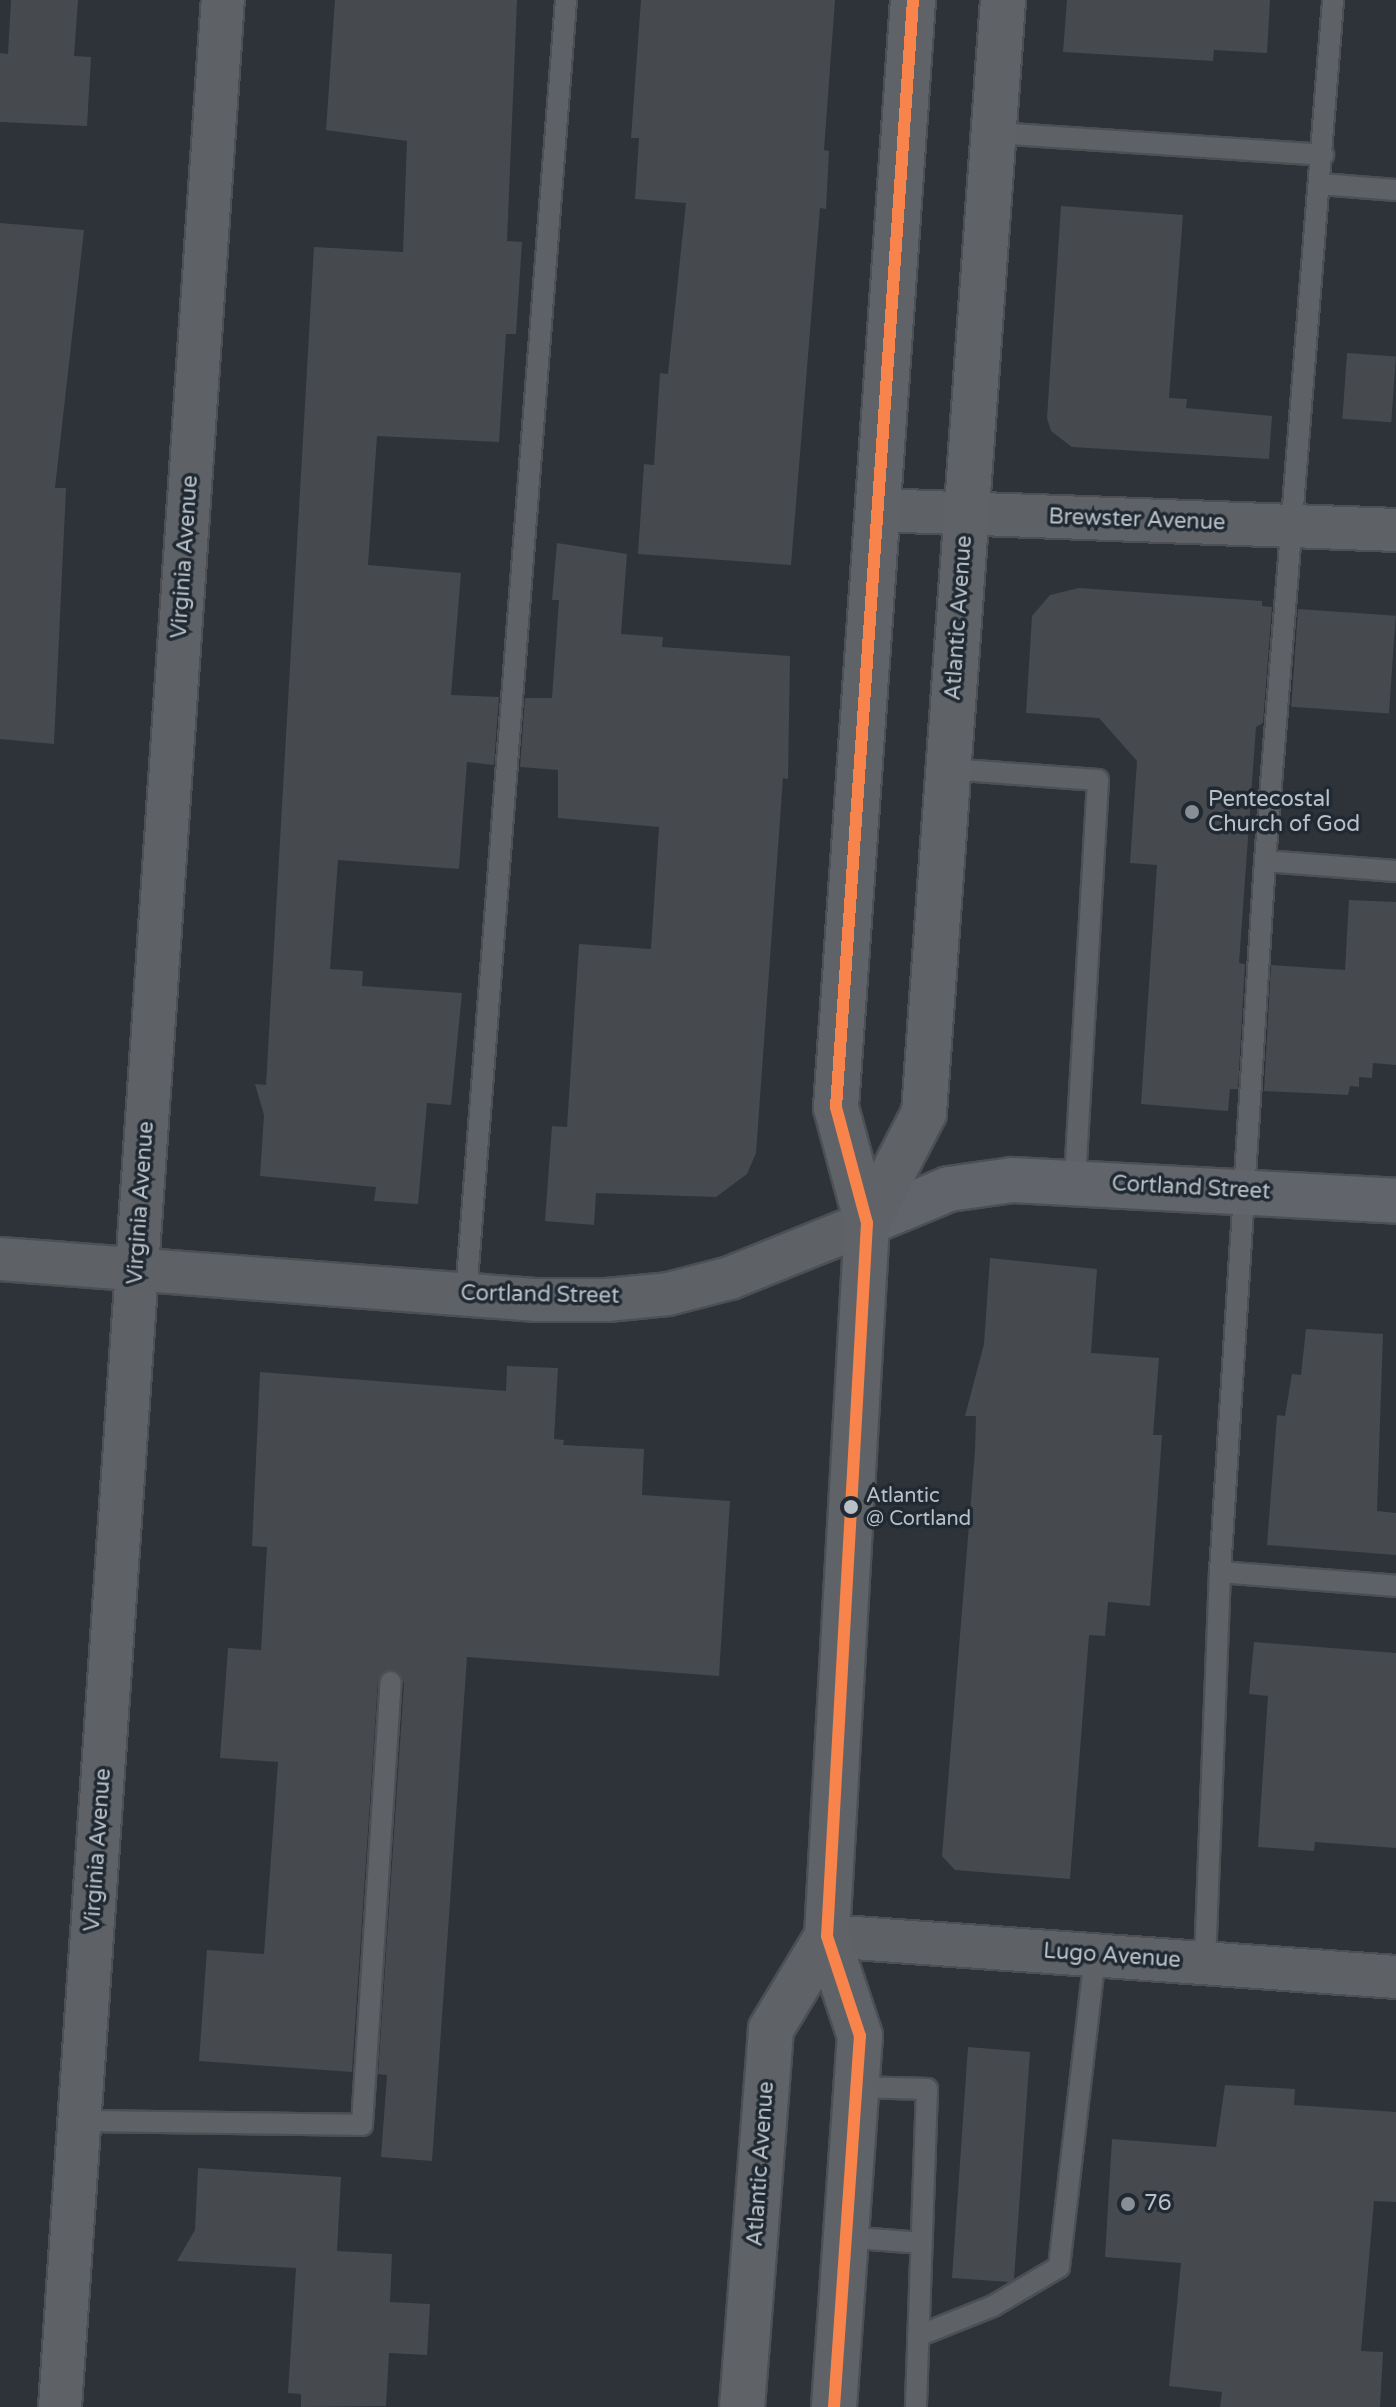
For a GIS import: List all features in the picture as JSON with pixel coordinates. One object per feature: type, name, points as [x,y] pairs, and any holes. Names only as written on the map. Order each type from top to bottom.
[{"type":"main road","name":"Atlantic Avenue","points":[[834,2407],[860,2036],[827,1936],[867,1223],[836,1107],[913,0]]},
{"type":"main road","name":"Atlantic Avenue","points":[[867,1223],[924,1113],[1003,0]]},
{"type":"main road","name":"Atlantic Avenue","points":[[742,2407],[771,2029],[827,1936]]},
{"type":"street","name":"Virginia Avenue","points":[[60,2407],[223,0]]},
{"type":"street","name":"Brewster Avenue","points":[[878,510],[1396,530]]},
{"type":"street","name":"Cortland Street","points":[[0,1259],[466,1294],[607,1300],[668,1294],[730,1278],[949,1189],[1012,1180],[1246,1190],[1396,1201]]},
{"type":"street","name":"Lugo Avenue","points":[[827,1936],[1396,1977]]},
{"type":"lane","points":[[466,1294],[566,0]]},
{"type":"lane","points":[[1205,1962],[1220,1572],[1265,861],[1289,524],[1321,184],[1333,0]]},
{"type":"lane","points":[[994,133],[1323,155]]},
{"type":"lane","points":[[1321,184],[1396,190]]},
{"type":"lane","points":[[948,769],[1098,780],[1075,1183]]},
{"type":"lane","points":[[1265,861],[1396,871]]},
{"type":"lane","points":[[1220,1572],[1396,1586]]},
{"type":"lane","points":[[79,2121],[362,2125],[391,1682]]},
{"type":"lane","points":[[918,2336],[993,2306],[1059,2267],[1095,1955]]},
{"type":"lane","points":[[856,2087],[927,2089],[916,2407]]},
{"type":"lane","points":[[846,2237],[921,2243]]},
{"type":"building","points":[[11,0],[78,0],[74,56],[91,57],[87,126],[0,122],[0,53],[8,54]]},
{"type":"building","points":[[335,0],[517,0],[507,241],[522,242],[516,334],[506,334],[499,442],[377,436],[368,565],[461,573],[451,695],[499,697],[494,765],[467,762],[459,869],[338,860],[330,969],[363,971],[362,986],[462,993],[451,1105],[427,1103],[418,1204],[374,1201],[376,1187],[260,1176],[264,1115],[255,1084],[266,1085],[314,247],[403,252],[407,141],[326,130]]},
{"type":"building","points":[[641,0],[835,0],[824,150],[829,151],[826,209],[820,208],[791,565],[638,554],[644,464],[654,465],[660,373],[668,374],[686,203],[635,199],[639,138],[631,138]]},
{"type":"building","points":[[1067,0],[1270,0],[1267,53],[1214,50],[1213,61],[1063,52]]},
{"type":"building","points":[[1061,206],[1183,215],[1169,398],[1187,399],[1186,408],[1272,416],[1269,459],[1072,447],[1051,431],[1047,418]]},
{"type":"building","points":[[0,223],[84,230],[55,488],[66,488],[54,744],[0,739]]},
{"type":"building","points":[[1347,353],[1396,356],[1391,422],[1342,419]]},
{"type":"building","points":[[557,543],[627,554],[621,634],[663,637],[662,647],[790,656],[788,779],[783,778],[756,1153],[747,1174],[716,1197],[596,1193],[594,1225],[545,1221],[552,1126],[567,1127],[579,944],[651,949],[659,827],[558,818],[558,770],[520,767],[525,698],[552,698],[559,600],[552,600]]},
{"type":"building","name":"Pentecostal Church of God","points":[[1079,588],[1262,601],[1262,606],[1272,607],[1263,723],[1256,727],[1239,963],[1245,964],[1238,1089],[1230,1089],[1228,1111],[1141,1104],[1157,865],[1130,863],[1137,761],[1099,718],[1026,713],[1032,616],[1050,595]]},
{"type":"building","points":[[1298,609],[1396,616],[1389,714],[1291,707]]},
{"type":"building","points":[[1349,900],[1396,902],[1396,1065],[1373,1063],[1372,1078],[1359,1077],[1359,1087],[1350,1086],[1348,1095],[1264,1091],[1271,965],[1345,970]]},
{"type":"building","points":[[990,1258],[1097,1269],[1091,1353],[1159,1358],[1153,1435],[1162,1435],[1150,1606],[1108,1602],[1105,1636],[1089,1635],[1070,1879],[955,1870],[942,1856],[975,1451],[976,1416],[965,1416],[984,1344]]},
{"type":"building","points":[[1306,1329],[1383,1334],[1377,1511],[1396,1513],[1396,1555],[1267,1545],[1277,1415],[1285,1416],[1292,1374],[1301,1375]]},
{"type":"building","points":[[507,1366],[558,1368],[554,1439],[564,1440],[563,1445],[644,1449],[642,1495],[730,1501],[719,1676],[467,1657],[432,2161],[381,2157],[387,2075],[378,2074],[404,1683],[398,1671],[385,1671],[378,1681],[352,2072],[199,2061],[207,1950],[264,1954],[278,1762],[220,1758],[228,1648],[261,1650],[267,1547],[252,1546],[260,1372],[506,1391]]},
{"type":"building","points":[[1254,1642],[1396,1653],[1396,1848],[1315,1842],[1314,1851],[1258,1847],[1268,1696],[1249,1694]]},
{"type":"building","points":[[968,2047],[1030,2052],[1014,2279],[1009,2282],[952,2278]]},
{"type":"building","points":[[1225,2085],[1295,2089],[1294,2105],[1396,2112],[1396,2202],[1374,2201],[1361,2351],[1383,2352],[1380,2407],[1220,2407],[1222,2392],[1169,2386],[1181,2263],[1105,2257],[1112,2139],[1216,2147]]},
{"type":"building","points":[[198,2168],[341,2177],[337,2251],[392,2254],[390,2302],[430,2304],[427,2355],[389,2353],[386,2406],[301,2407],[301,2394],[288,2393],[296,2268],[177,2261],[195,2230]]},
{"type":"transit line","points":[[834,2407],[860,2036],[827,1936],[867,1223],[836,1107],[913,0]]},
{"type":"place","name":"Pentecostal Church of God","points":[[1192,812]]},
{"type":"place","name":"Atlantic @ Cortland","points":[[851,1507]]},
{"type":"place","name":"76","points":[[1128,2204]]}]
